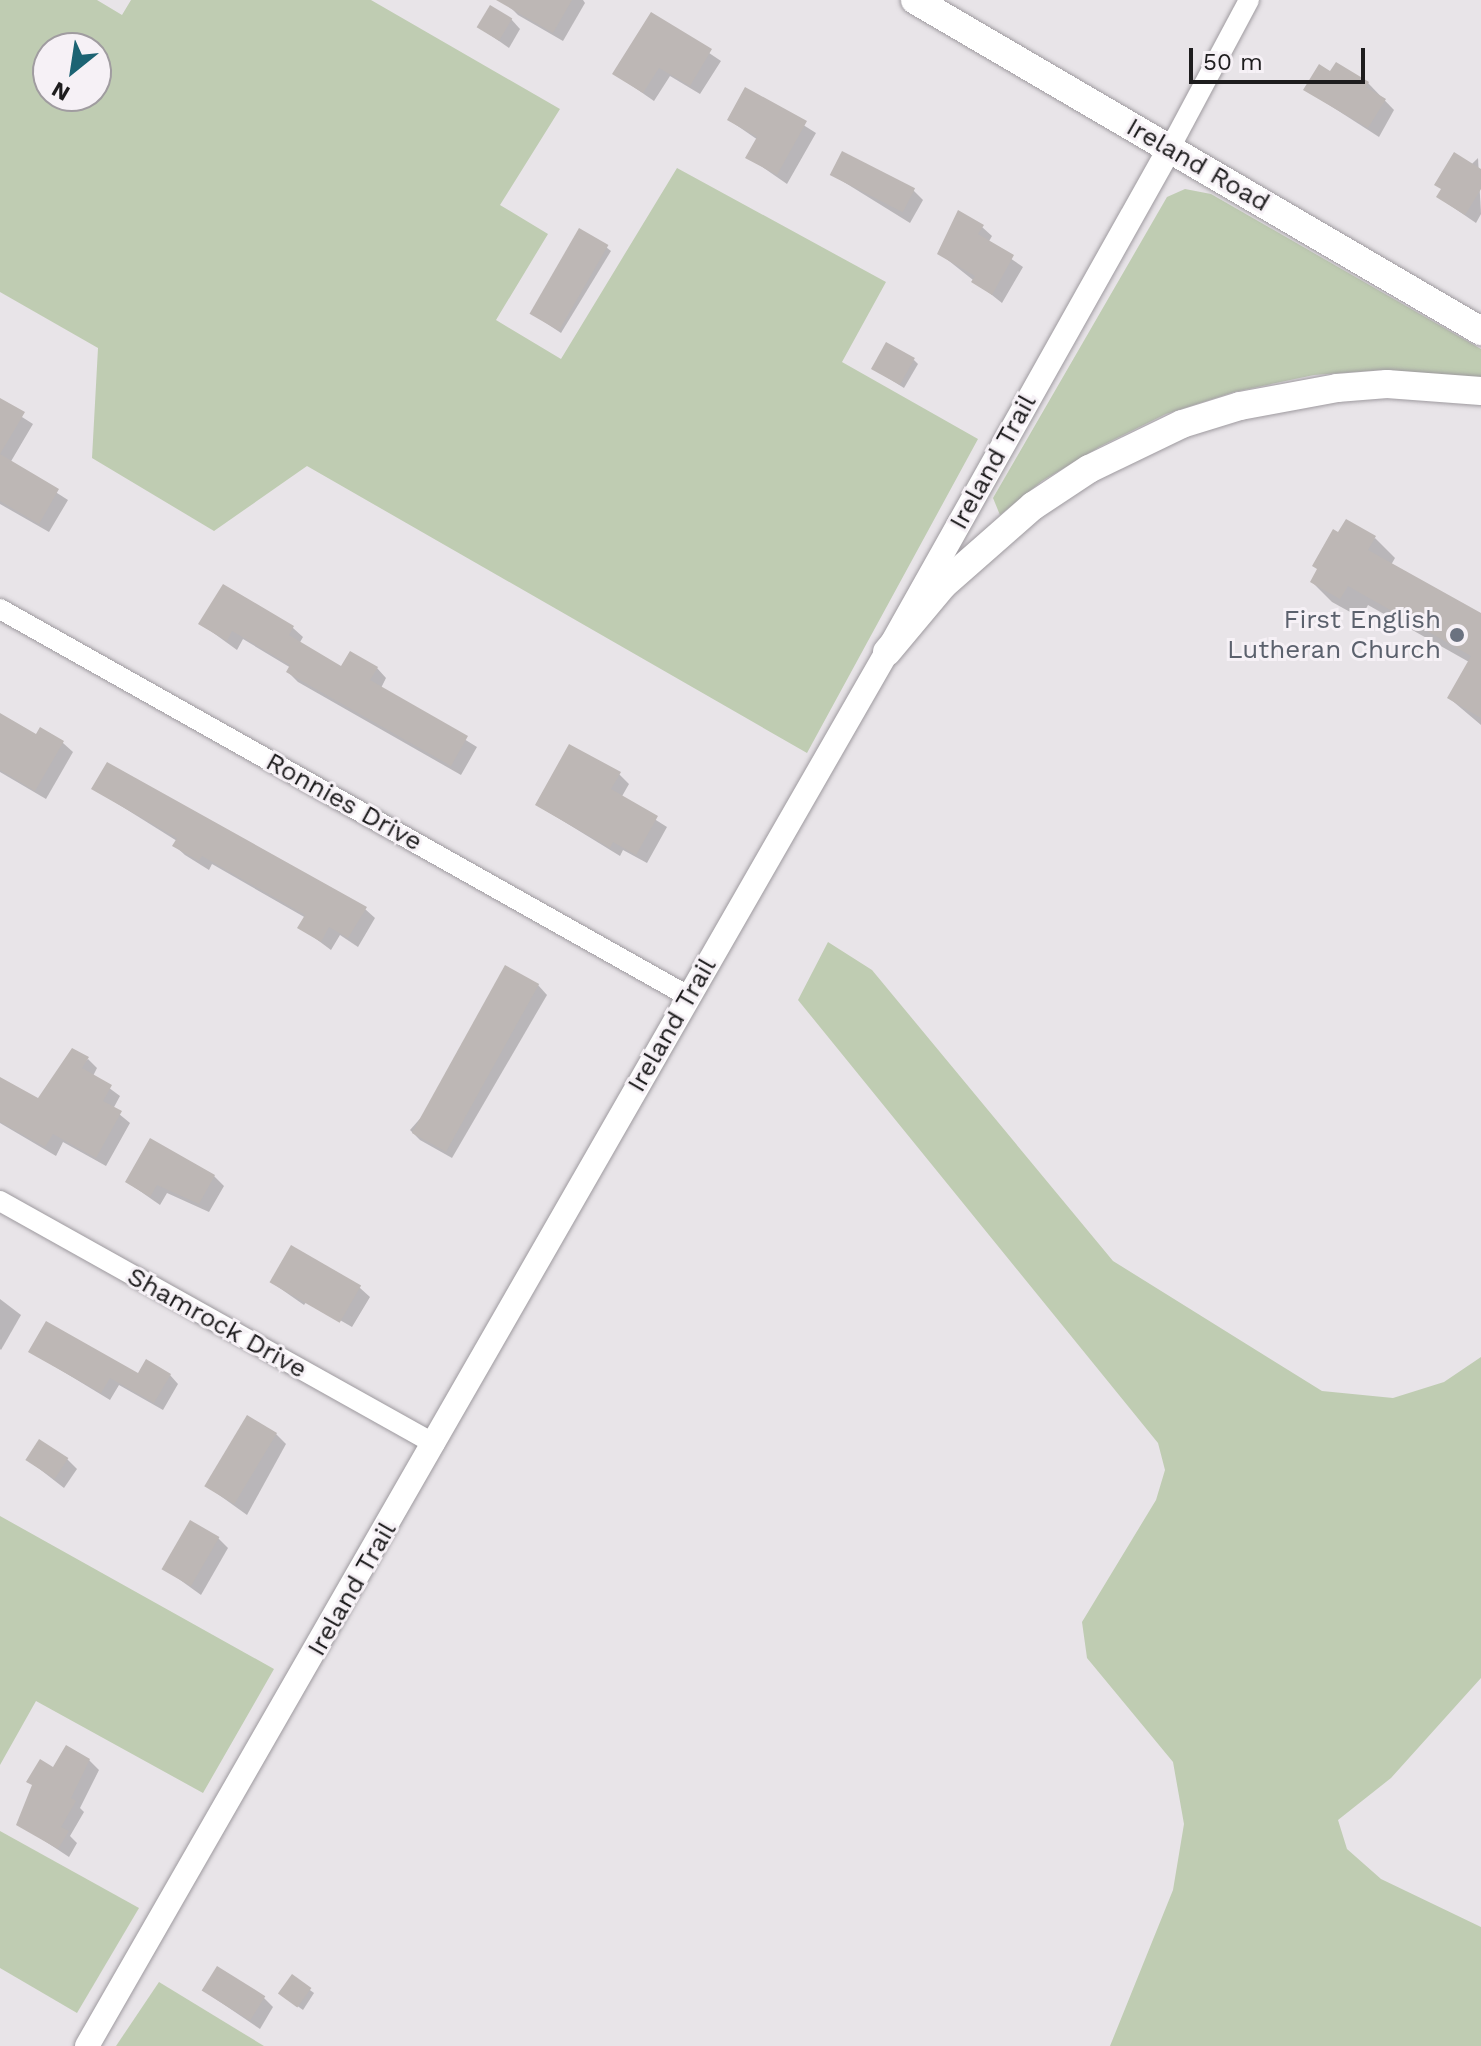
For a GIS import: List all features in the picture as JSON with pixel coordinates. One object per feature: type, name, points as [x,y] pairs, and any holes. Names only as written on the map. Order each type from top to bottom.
[{"type":"main road","name":"Ireland Road","points":[[915,0],[1481,331]]},
{"type":"main road","points":[[887,652],[943,585],[1033,506],[1089,469],[1182,424],[1240,406],[1337,388],[1387,384],[1481,391]]},
{"type":"street","name":"Ireland Trail","points":[[87,2046],[887,652],[1170,148],[1249,0]]},
{"type":"street","name":"Ronnies Drive","points":[[0,609],[688,996]]},
{"type":"street","name":"Shamrock Drive","points":[[0,1201],[435,1444]]},
{"type":"green space","points":[[0,0],[97,0],[122,15],[131,0],[371,0],[560,109],[500,205],[548,234],[496,320],[561,359],[677,168],[886,282],[842,362],[978,439],[807,753],[307,466],[214,531],[92,458],[98,348],[0,292]]},
{"type":"green space","points":[[1185,189],[1211,194],[1481,349],[1481,378],[1381,370],[1314,375],[1234,392],[1166,414],[1101,446],[1042,481],[1000,515],[993,498],[1167,197]]},
{"type":"green space","points":[[828,942],[872,970],[1113,1261],[1322,1391],[1393,1398],[1444,1382],[1481,1357],[1481,1678],[1391,1778],[1338,1820],[1347,1849],[1381,1879],[1481,1927],[1481,2046],[1110,2046],[1173,1890],[1184,1824],[1173,1762],[1087,1658],[1082,1622],[1156,1500],[1165,1470],[1158,1443],[798,1000]]},
{"type":"green space","points":[[0,1516],[274,1669],[203,1793],[36,1701],[0,1765]]},
{"type":"green space","points":[[0,1831],[139,1908],[77,2013],[0,1968]]},
{"type":"green space","points":[[159,1982],[264,2046],[116,2046]]},
{"type":"building","points":[[496,0],[572,0],[553,33]]},
{"type":"building","points":[[490,5],[512,18],[499,41],[477,27]]},
{"type":"building","points":[[651,12],[712,49],[690,86],[659,68],[643,93],[612,74]]},
{"type":"building","points":[[1336,62],[1369,82],[1366,87],[1386,99],[1368,128],[1303,90],[1319,64],[1330,71]]},
{"type":"building","points":[[745,87],[807,121],[777,175],[745,158],[757,137],[727,120]]},
{"type":"building","points":[[842,151],[915,188],[903,212],[830,175]]},
{"type":"building","points":[[1454,152],[1481,169],[1481,189],[1465,215],[1436,197],[1441,189],[1434,185]]},
{"type":"building","points":[[958,210],[984,225],[978,234],[1014,255],[992,295],[971,282],[975,276],[937,254]]},
{"type":"building","points":[[579,228],[608,245],[559,331],[530,314]]},
{"type":"building","points":[[886,342],[915,358],[900,385],[871,369]]},
{"type":"building","points":[[0,398],[25,412],[0,454]]},
{"type":"building","points":[[0,454],[59,489],[39,524],[0,501]]},
{"type":"building","name":"First English Lutheran Church","points":[[1346,519],[1376,536],[1368,550],[1481,613],[1481,718],[1447,698],[1471,656],[1348,586],[1340,599],[1310,582],[1317,569],[1312,566],[1333,529],[1338,532]]},
{"type":"building","points":[[223,584],[294,626],[289,635],[341,666],[350,651],[378,667],[370,680],[468,736],[451,766],[286,672],[290,665],[232,631],[227,641],[198,624]]},
{"type":"building","points":[[0,713],[36,734],[40,727],[64,741],[35,791],[0,770]]},
{"type":"building","points":[[569,744],[621,772],[611,789],[658,816],[636,855],[613,842],[610,848],[535,805]]},
{"type":"building","points":[[107,762],[367,907],[348,938],[329,927],[321,942],[297,928],[305,915],[202,856],[199,861],[172,846],[177,838],[91,789]]},
{"type":"building","points":[[505,965],[539,984],[446,1152],[412,1133]]},
{"type":"building","points":[[72,1048],[89,1057],[82,1068],[112,1085],[103,1101],[122,1111],[96,1158],[53,1134],[45,1147],[0,1122],[0,1077],[38,1098]]},
{"type":"building","points":[[150,1138],[215,1175],[199,1204],[157,1185],[150,1197],[125,1182]]},
{"type":"building","points":[[291,1245],[361,1286],[340,1323],[270,1282]]},
{"type":"building","points":[[46,1321],[138,1373],[146,1359],[171,1374],[154,1403],[110,1378],[101,1393],[28,1352]]},
{"type":"building","points":[[247,1415],[277,1433],[234,1504],[204,1486]]},
{"type":"building","points":[[39,1439],[68,1458],[55,1479],[25,1460]]},
{"type":"building","points":[[190,1520],[219,1537],[191,1586],[162,1569]]},
{"type":"building","points":[[66,1745],[90,1759],[71,1798],[76,1801],[61,1827],[69,1831],[58,1849],[16,1825],[32,1785],[26,1782],[40,1759],[53,1767]]},
{"type":"building","points":[[217,1966],[265,1996],[250,2021],[202,1991]]},
{"type":"building","points":[[292,1974],[311,1988],[297,2008],[278,1993]]},
{"type":"place","name":"First English Lutheran Church","points":[[1457,635]]}]
